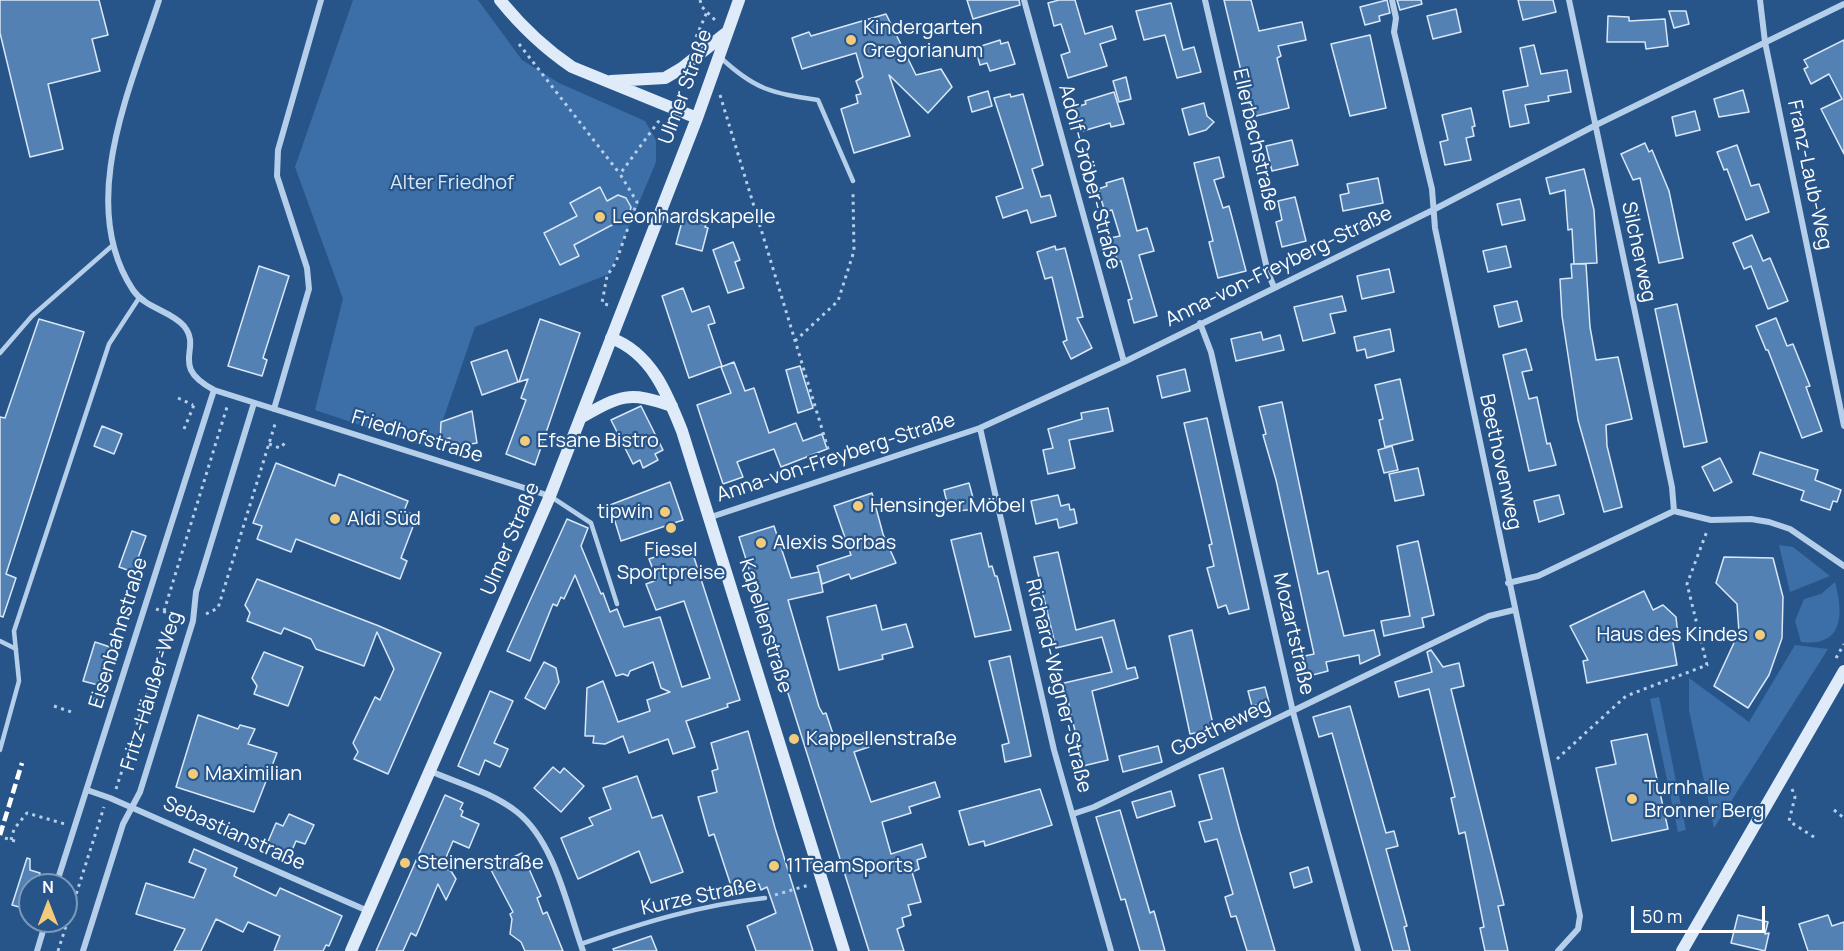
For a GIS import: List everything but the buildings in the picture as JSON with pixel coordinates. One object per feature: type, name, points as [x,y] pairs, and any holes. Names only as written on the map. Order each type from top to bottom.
[{"type":"main road","points":[[500,0],[518,23],[554,55],[572,67],[697,118]]},
{"type":"main road","name":"Ulmer Straße","points":[[351,951],[550,496],[697,118],[739,0]]},
{"type":"main road","points":[[604,81],[665,78],[682,68],[726,32]]},
{"type":"main road","name":"Kapellenstraße","points":[[610,338],[628,345],[640,354],[672,406],[711,517],[844,951]]},
{"type":"main road","points":[[582,417],[622,397],[642,395],[672,406]]},
{"type":"main road","points":[[1682,951],[1844,671]]},
{"type":"street","points":[[139,298],[123,272],[113,245],[108,213],[109,170],[116,135],[159,0]]},
{"type":"street","points":[[277,410],[309,290],[307,268],[277,176],[278,150],[321,0]]},
{"type":"street","name":"Adolf-Gröber-Straße","points":[[1024,0],[1124,362]]},
{"type":"street","name":"Ellerbachstraße","points":[[1205,0],[1268,273],[1274,287]]},
{"type":"street","name":"Beethovenweg","points":[[1392,0],[1396,18],[1394,32],[1432,189],[1435,228],[1580,916],[1578,929],[1558,951]]},
{"type":"street","name":"Silcherweg","points":[[1569,0],[1672,487],[1674,511]]},
{"type":"street","name":"Franz-Laub-Weg","points":[[1760,0],[1765,42],[1844,426]]},
{"type":"street","name":"Anna-von-Freyberg-Straße","points":[[711,517],[980,428],[1124,362],[1433,210],[1594,126],[1844,4]]},
{"type":"street","name":"Friedhofstraße","points":[[139,298],[150,307],[177,320],[186,328],[189,338],[189,370],[196,381],[214,390],[550,496]]},
{"type":"street","name":"Mozartstraße","points":[[1200,323],[1211,352],[1293,712],[1358,951]]},
{"type":"street","name":"Eisenbahnstraße","points":[[60,873],[214,390]]},
{"type":"street","name":"Fritz-Häußer-Weg","points":[[83,951],[123,824],[140,792],[194,621],[196,592],[254,402]]},
{"type":"street","name":"Richard-Wagner-Straße","points":[[980,428],[1054,750],[1111,951]]},
{"type":"street","points":[[1508,583],[1538,576],[1674,511],[1711,520],[1769,522],[1790,529],[1844,564]]},
{"type":"street","name":"Goetheweg","points":[[1073,814],[1094,807],[1489,616],[1514,610]]},
{"type":"street","points":[[430,771],[506,804],[530,824],[547,850],[582,948]]},
{"type":"street","name":"Sebastianstraße","points":[[87,790],[368,911]]},
{"type":"street","points":[[37,951],[42,933]]},
{"type":"lane","points":[[718,55],[744,79],[780,94],[818,100],[853,181]]},
{"type":"lane","points":[[0,353],[32,316],[113,245]]},
{"type":"lane","points":[[0,750],[19,681],[14,631],[110,344],[139,298]]},
{"type":"lane","points":[[550,496],[591,523],[617,604]]},
{"type":"lane","points":[[0,641],[16,649]]},
{"type":"lane","name":"Kurze Straße","points":[[582,948],[662,916],[722,903],[765,898]]},
{"type":"path","points":[[700,0],[707,12],[726,32]]},
{"type":"path","points":[[692,44],[707,12]]},
{"type":"path","points":[[513,37],[620,174],[637,202],[616,262],[607,276],[602,303],[621,310]]},
{"type":"path","points":[[713,70],[836,475]]},
{"type":"path","points":[[620,174],[648,140],[669,106]]},
{"type":"path","points":[[795,341],[838,301],[854,251],[853,181]]},
{"type":"path","points":[[164,611],[231,396]]},
{"type":"path","points":[[178,398],[194,405]]},
{"type":"path","points":[[145,605],[194,621],[218,608],[269,444],[277,410]]},
{"type":"path","points":[[269,444],[280,448],[286,442]]},
{"type":"path","points":[[1549,767],[1626,696],[1707,665],[1687,584],[1711,520]]},
{"type":"path","points":[[58,951],[105,805],[115,792],[173,614]]},
{"type":"path","points":[[94,697],[94,703]]},
{"type":"path","points":[[54,706],[74,713]]},
{"type":"path","points":[[1791,784],[1795,798],[1789,821],[1817,839]]},
{"type":"path","points":[[1834,810],[1844,818]]},
{"type":"path","points":[[11,840],[14,829],[27,813],[75,827]]},
{"type":"path","points":[[5,838],[18,842]]},
{"type":"path","name":"Kurze Straße","points":[[765,898],[824,880]]},
{"type":"green space","name":"Alter Friedhof","points":[[353,0],[478,0],[522,60],[559,83],[645,121],[656,140],[656,162],[609,274],[475,327],[433,449],[315,410],[343,299],[295,167]]},
{"type":"green space","points":[[1779,545],[1793,547],[1830,576],[1790,592]]},
{"type":"green space","points":[[1835,582],[1839,617],[1833,634],[1815,642],[1801,642],[1795,621],[1804,599],[1821,594]]},
{"type":"green space","points":[[1795,645],[1828,649],[1714,828],[1689,710],[1689,678],[1749,722]]},
{"type":"green space","points":[[1659,697],[1686,830],[1678,832],[1650,699]]},
{"type":"railway","points":[[0,835],[22,763]]},
{"type":"place","name":"Kindergarten Gregorianum","points":[[851,40]]},
{"type":"place","name":"Leonhardskapelle","points":[[600,217]]},
{"type":"place","name":"Efsane Bistro","points":[[525,441]]},
{"type":"place","name":"Hensinger Möbel","points":[[858,506]]},
{"type":"place","name":"tipwin","points":[[665,512]]},
{"type":"place","name":"Aldi Süd","points":[[335,519]]},
{"type":"place","name":"Fiesel Sportpreise","points":[[671,528]]},
{"type":"place","name":"Alexis Sorbas","points":[[761,543]]},
{"type":"place","name":"Haus des Kindes","points":[[1760,635]]},
{"type":"place","name":"Kappellenstraße","points":[[794,739]]},
{"type":"place","name":"Maximilian","points":[[193,774]]},
{"type":"place","name":"Turnhalle Bronner Berg","points":[[1632,799]]},
{"type":"place","name":"Steinerstraße","points":[[405,863]]},
{"type":"place","name":"11TeamSports","points":[[774,866]]}]
